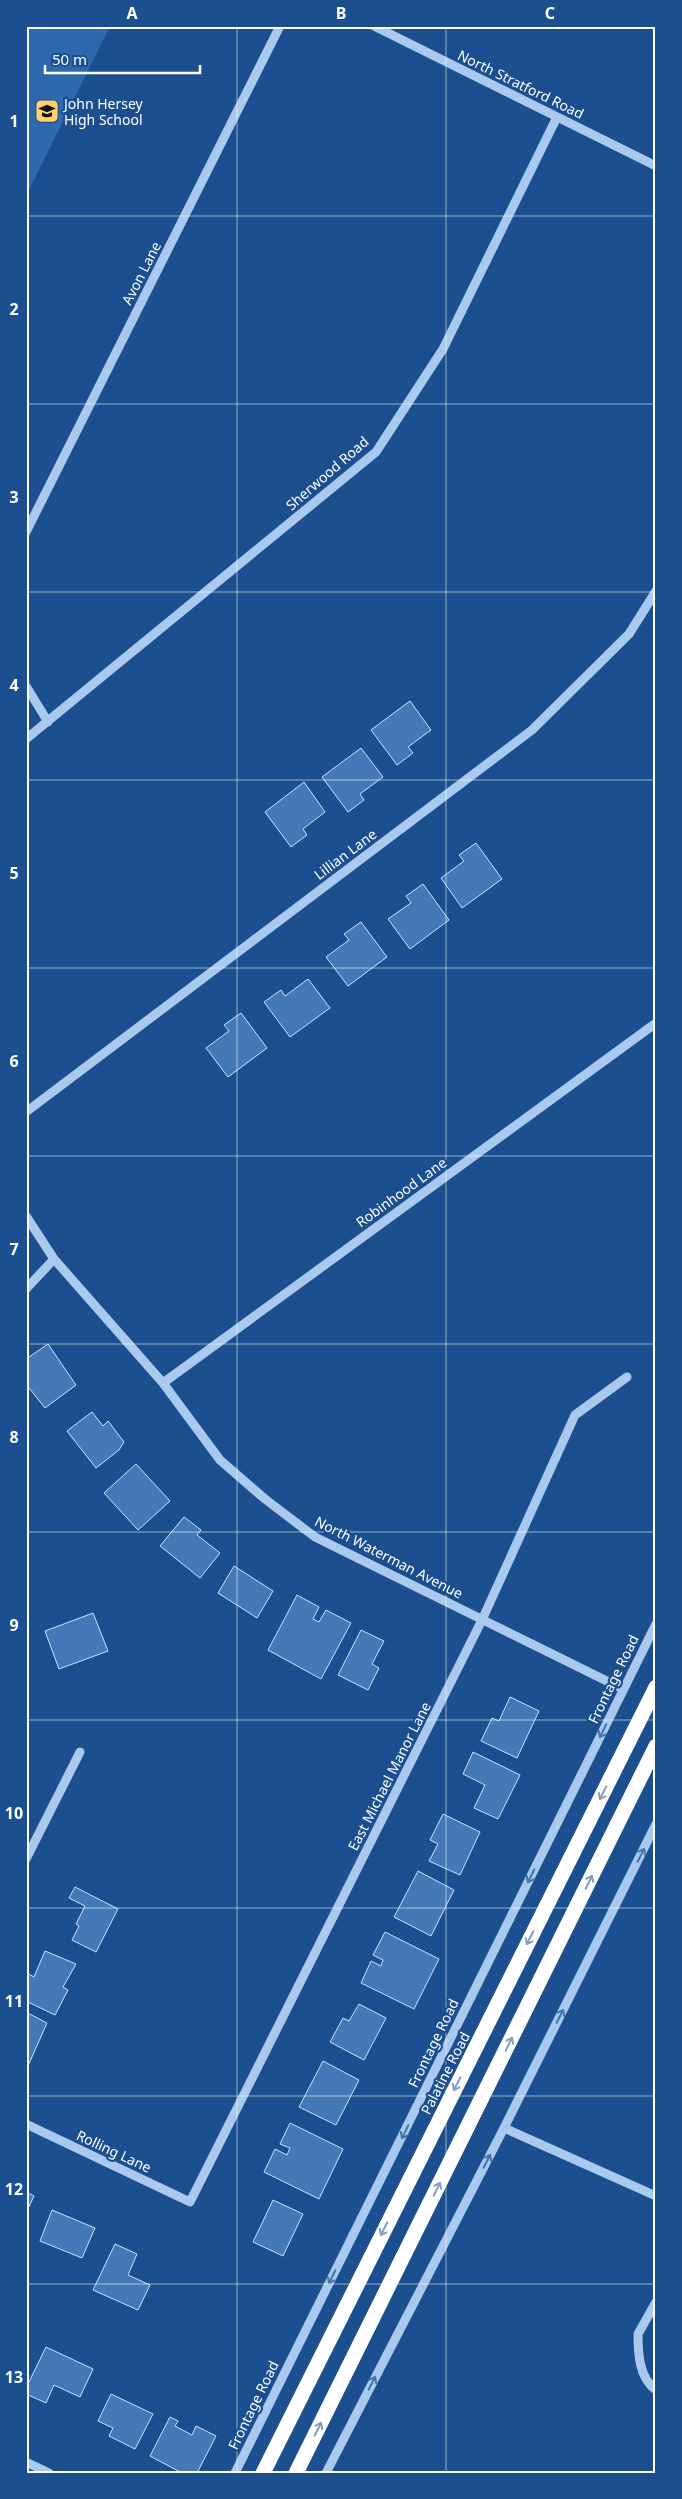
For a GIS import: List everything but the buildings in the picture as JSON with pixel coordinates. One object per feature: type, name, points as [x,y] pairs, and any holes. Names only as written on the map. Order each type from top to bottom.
[{"type":"highway","name":"Palatine Road","points":[[261,2473],[656,1687]]},
{"type":"highway","points":[[296,2473],[656,1746]]},
{"type":"street","name":"Avon Lane","points":[[26,532],[280,26]]},
{"type":"street","name":"North Stratford Road","points":[[374,26],[656,166]]},
{"type":"street","name":"Sherwood Road","points":[[26,738],[48,722],[376,452],[443,349],[557,117]]},
{"type":"street","name":"Lillian Lane","points":[[26,1112],[532,730],[629,634],[656,591]]},
{"type":"street","points":[[26,686],[48,722]]},
{"type":"street","name":"Robinhood Lane","points":[[163,1383],[656,1023]]},
{"type":"street","name":"North Waterman Avenue","points":[[26,1216],[54,1259],[163,1383],[220,1460],[264,1499],[315,1537],[624,1689]]},
{"type":"street","points":[[26,1289],[54,1259]]},
{"type":"street","name":"East Michael Manor Lane","points":[[190,2202],[482,1620],[575,1416],[627,1377]]},
{"type":"street","name":"Frontage Road","points":[[235,2473],[656,1624]]},
{"type":"street","points":[[26,1858],[80,1752]]},
{"type":"street","points":[[326,2473],[504,2128],[656,1824]]},
{"type":"street","name":"Rolling Lane","points":[[26,2124],[190,2202]]},
{"type":"street","points":[[504,2128],[656,2196]]},
{"type":"street","points":[[656,2302],[638,2334],[639,2362],[648,2385],[656,2390]]},
{"type":"street","points":[[26,2462],[48,2473]]},
{"type":"shaded area","name":"John Hersey High School","points":[[26,26],[110,26],[26,196]]},
{"type":"place","name":"John Hersey High School","points":[[47,111]]}]
